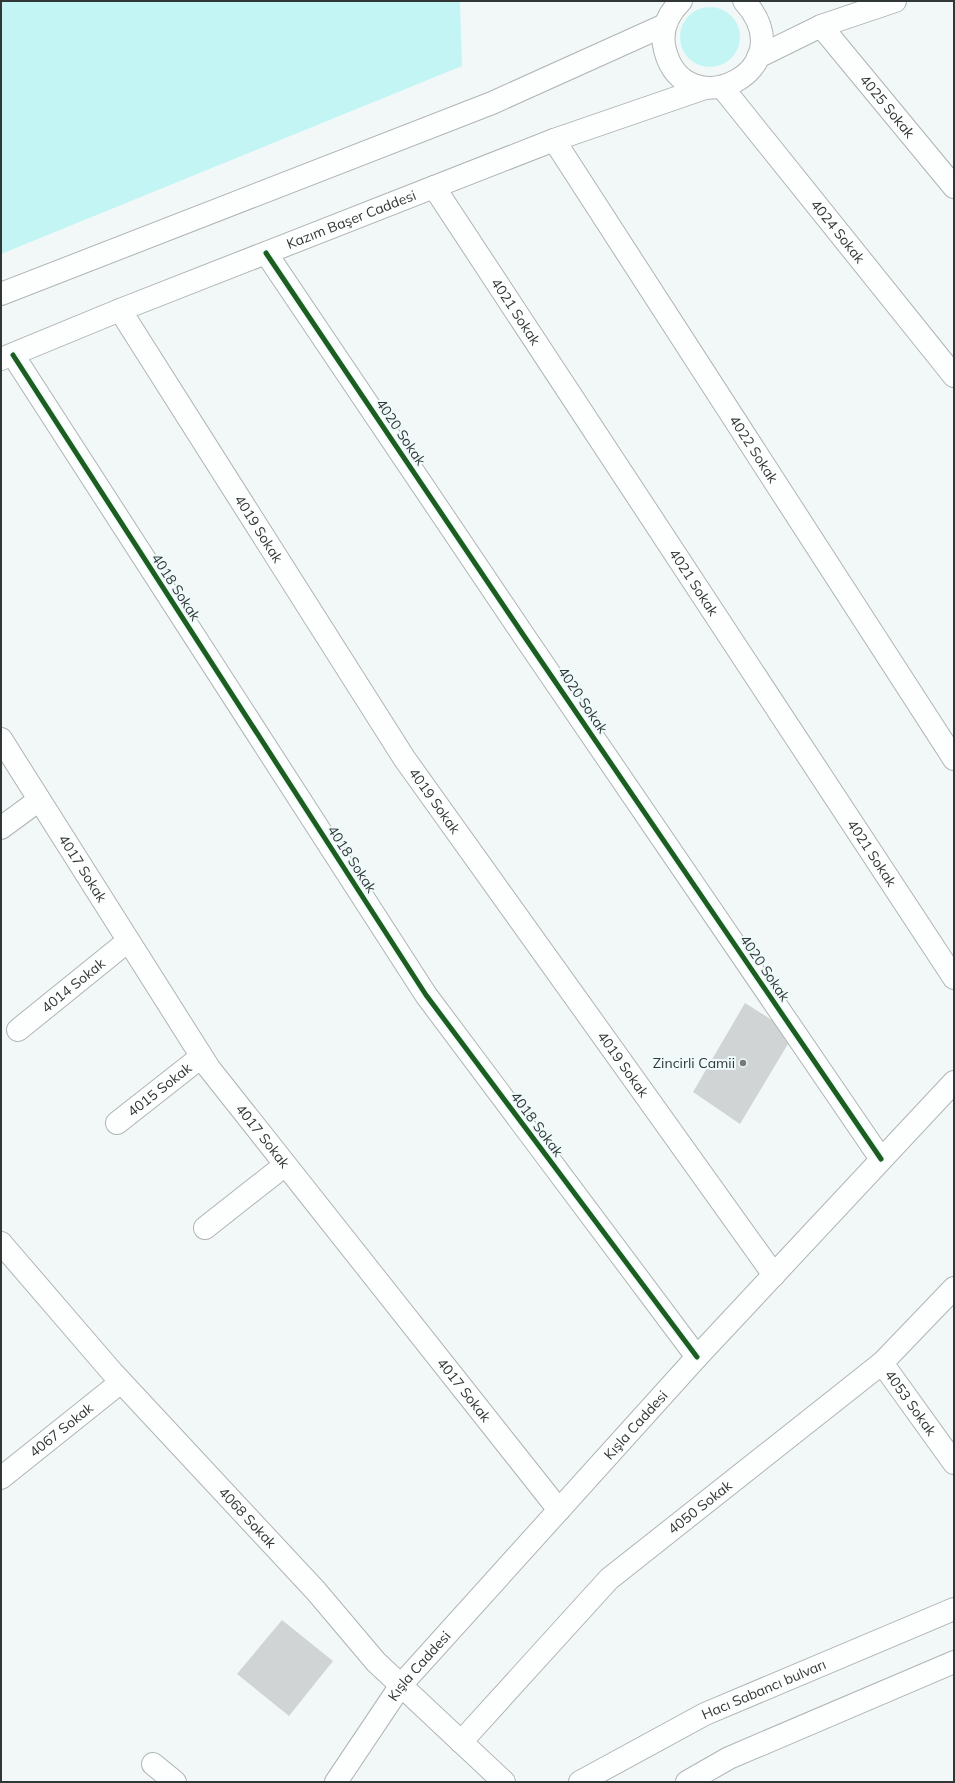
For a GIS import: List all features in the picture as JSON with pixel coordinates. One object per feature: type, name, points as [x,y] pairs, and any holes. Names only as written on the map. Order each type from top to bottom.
[{"type":"street","points":[[681,1],[671,11],[665,26],[663,42],[667,58],[676,72],[690,83],[714,88]]},
{"type":"street","name":"Kazım Başer Caddesi","points":[[7,357],[120,310],[554,140],[737,81],[750,71],[758,57],[762,42],[760,26],[754,12],[744,1]]},
{"type":"street","name":"Kazım Başer Caddesi","points":[[758,57],[821,26],[895,1]]},
{"type":"street","points":[[1,294],[492,103],[665,26]]},
{"type":"street","name":"4025 Sokak","points":[[821,26],[954,187]]},
{"type":"street","name":"4024 Sokak","points":[[714,88],[954,376]]},
{"type":"street","name":"4022 Sokak","points":[[554,140],[954,759]]},
{"type":"street","name":"4021 Sokak","points":[[434,187],[954,978]]},
{"type":"street","name":"4020 Sokak","points":[[266,253],[520,629],[882,1159]]},
{"type":"street","name":"4019 Sokak","points":[[120,310],[404,758],[774,1275]]},
{"type":"street","name":"4018 Sokak","points":[[7,357],[426,995],[697,1357]]},
{"type":"street","name":"4017 Sokak","points":[[1,739],[201,1057],[559,1510]]},
{"type":"street","points":[[1,828],[40,800]]},
{"type":"street","name":"4014 Sokak","points":[[18,1030],[128,941]]},
{"type":"street","name":"4015 Sokak","points":[[117,1123],[201,1057]]},
{"type":"street","name":"Kışla Caddesi","points":[[336,1782],[401,1685],[697,1357],[954,1082]]},
{"type":"street","points":[[205,1228],[285,1165]]},
{"type":"street","name":"4068 Sokak","points":[[1,1243],[121,1382],[316,1591],[376,1662],[504,1782]]},
{"type":"street","name":"4050 Sokak","points":[[461,1742],[609,1579],[882,1362],[954,1288]]},
{"type":"street","name":"4053 Sokak","points":[[882,1362],[954,1463]]},
{"type":"street","name":"4067 Sokak","points":[[1,1478],[121,1382]]},
{"type":"street","name":"Hacı Sabancı bulvarı","points":[[580,1782],[705,1714],[954,1609]]},
{"type":"street","points":[[687,1782],[729,1758],[954,1662]]},
{"type":"street","points":[[153,1764],[175,1782]]},
{"type":"shaded area","points":[[1,1],[460,1],[462,66],[1,254]]},
{"type":"shaded area","points":[[704,7],[716,7],[727,12],[735,20],[740,31],[738,49],[727,62],[716,67],[704,67],[693,62],[685,54],[680,43],[680,31],[685,20],[693,12]]},
{"type":"building","name":"Zincirli Camii","points":[[745,1003],[794,1034],[740,1124],[693,1092]]},
{"type":"building","points":[[282,1620],[333,1661],[289,1716],[237,1674]]},
{"type":"cycle path","points":[[266,253],[524,636],[881,1159]]},
{"type":"cycle path","points":[[13,355],[426,995],[697,1357]]},
{"type":"place","name":"Zincirli Camii","points":[[743,1063]]}]
